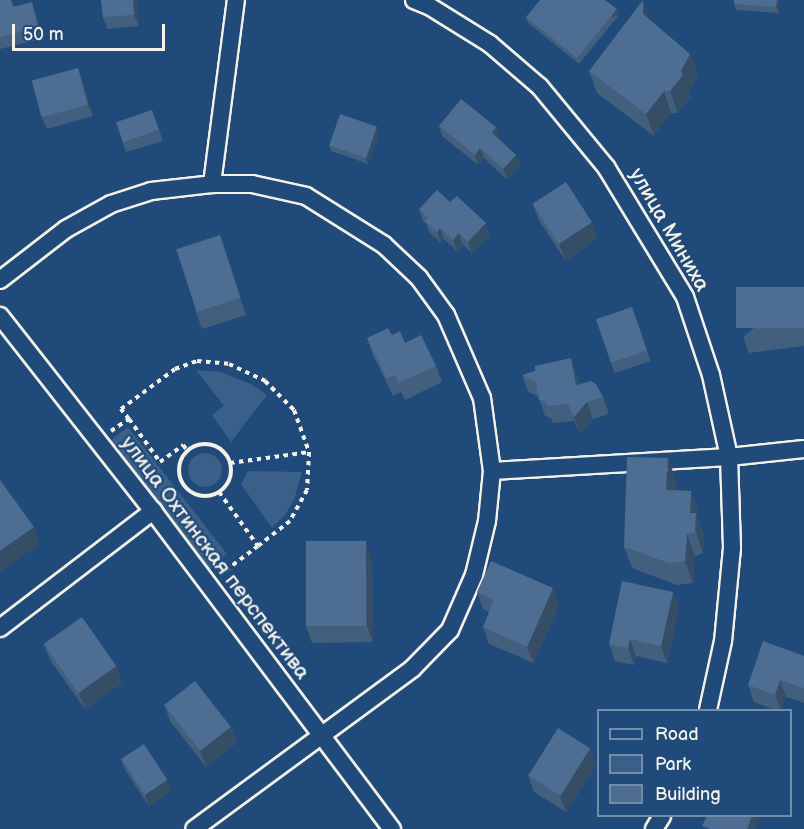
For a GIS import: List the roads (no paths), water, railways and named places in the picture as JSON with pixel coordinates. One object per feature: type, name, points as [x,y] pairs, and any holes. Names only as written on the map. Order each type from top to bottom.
[{"type":"street","points":[[212,184],[237,0]]},
{"type":"street","name":"улица Миниха","points":[[414,0],[429,6],[490,44],[532,79],[606,167],[685,297],[711,375],[729,457],[732,548],[723,641],[708,709]]},
{"type":"street","points":[[0,280],[66,229],[111,204],[151,191],[212,184],[252,184],[306,196],[384,245],[419,278],[446,315],[482,398],[492,471],[487,520],[474,574],[450,630],[412,669],[194,829]]},
{"type":"street","name":"улица Охтинская перспектива","points":[[0,316],[153,511],[392,829]]},
{"type":"street","points":[[492,471],[729,457],[804,449]]},
{"type":"street","points":[[0,628],[153,511]]}]
